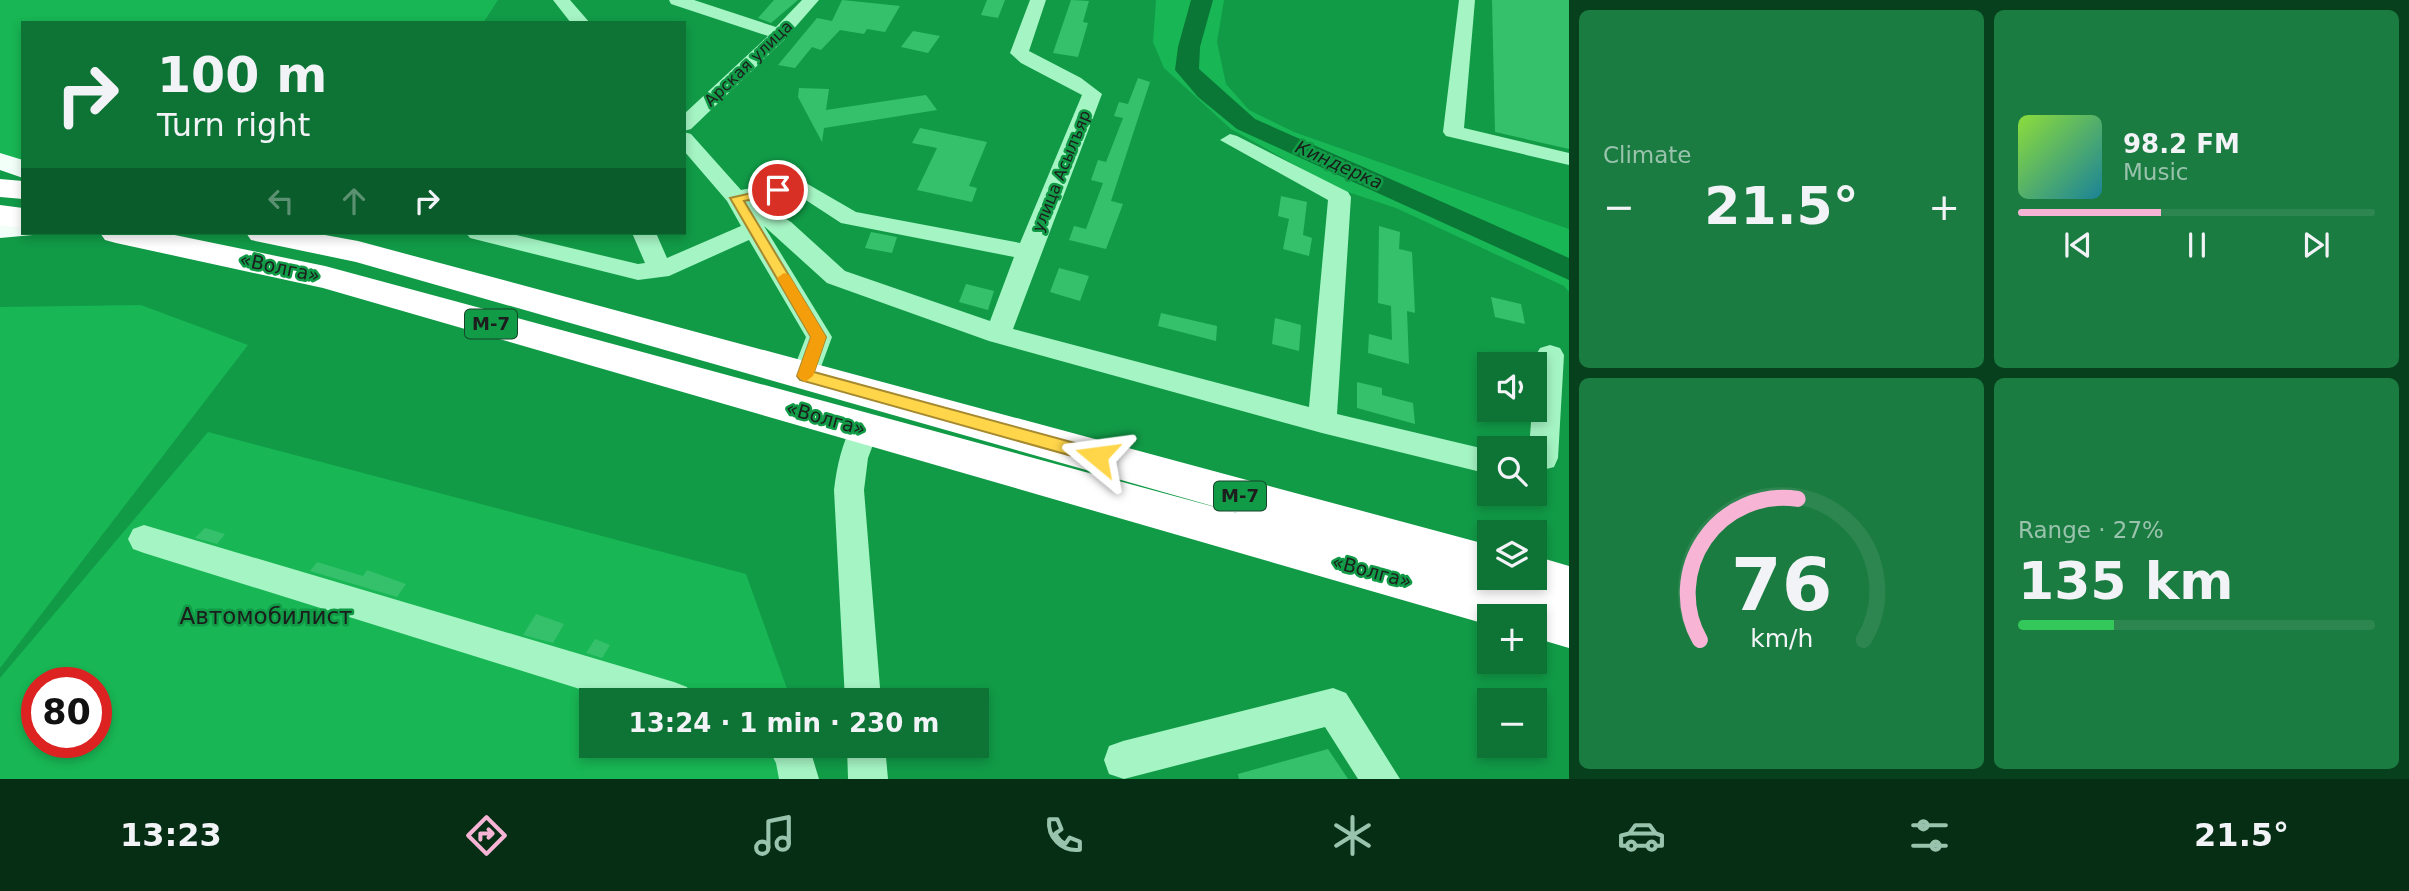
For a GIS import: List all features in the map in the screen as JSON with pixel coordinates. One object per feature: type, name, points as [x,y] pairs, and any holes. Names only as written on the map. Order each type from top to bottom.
[{"type":"highway","points":[[0,188],[21,190]]},
{"type":"highway","points":[[0,215],[21,218]]},
{"type":"highway","name":"«Волга»","points":[[126,235],[325,276],[1491,604]]},
{"type":"highway","name":"«Волга»","points":[[272,235],[358,252],[1477,562]]},
{"type":"highway","points":[[1547,581],[1569,587]]},
{"type":"highway","name":"«Волга»","points":[[1547,620],[1569,626]]},
{"type":"main road","points":[[0,161],[21,169]]},
{"type":"main road","points":[[0,229],[21,228]]},
{"type":"street","points":[[561,0],[579,21]]},
{"type":"street","points":[[677,0],[780,34]]},
{"type":"street","name":"Арская улица","points":[[686,123],[780,34],[811,0]]},
{"type":"street","name":"улица Асылъяр","points":[[736,198],[799,187],[849,218],[1028,252],[1091,94],[1076,80],[1029,61],[1019,53],[1038,0]]},
{"type":"street","points":[[1467,0],[1453,132],[1569,159]]},
{"type":"street","points":[[1230,140],[1340,197],[1322,422]]},
{"type":"street","points":[[689,151],[736,198],[783,227],[836,277],[998,334],[1322,422],[1477,459]]},
{"type":"street","points":[[736,198],[819,337],[805,376]]},
{"type":"street","points":[[486,235],[638,272],[660,270],[754,229]]},
{"type":"street","points":[[645,235],[660,270]]},
{"type":"street","points":[[998,334],[1028,252]]},
{"type":"street","points":[[1544,436],[1550,355]]},
{"type":"street","points":[[862,688],[849,490],[853,458],[863,429]]},
{"type":"street","points":[[144,539],[634,688]]},
{"type":"street","points":[[1122,760],[1332,706],[1380,779]]},
{"type":"street","points":[[794,758],[799,779]]},
{"type":"street","points":[[867,758],[868,779]]},
{"type":"green space","points":[[0,0],[498,0],[484,21],[21,21],[21,163],[0,156]]},
{"type":"green space","points":[[1156,0],[1224,0],[1217,42],[1226,84],[1249,110],[1294,132],[1569,229],[1569,292],[1564,286],[1396,208],[1336,188],[1231,129],[1164,68],[1153,42]]},
{"type":"green space","points":[[141,305],[248,345],[0,668],[0,307]]},
{"type":"green space","name":"Автомобилист","points":[[208,432],[746,574],[787,688],[579,688],[579,758],[809,758],[813,779],[0,779],[0,678]]},
{"type":"building","points":[[774,0],[798,0],[771,23],[758,18]]},
{"type":"building","points":[[842,0],[900,6],[885,32],[867,29],[864,34],[840,30],[821,50],[812,47],[795,68],[778,65],[817,18],[832,21]]},
{"type":"building","points":[[987,0],[1005,0],[998,18],[981,15]]},
{"type":"building","points":[[1071,0],[1089,1],[1083,22],[1088,23],[1078,57],[1053,53]]},
{"type":"building","points":[[1492,0],[1569,0],[1569,149],[1495,132]]},
{"type":"building","points":[[913,31],[940,36],[928,53],[901,47]]},
{"type":"building","points":[[1138,78],[1150,82],[1111,201],[1123,204],[1106,249],[1069,240],[1074,226],[1086,229],[1103,183],[1091,180],[1098,160],[1106,162],[1123,118],[1114,116],[1119,102],[1128,104]]},
{"type":"building","points":[[799,88],[829,89],[826,110],[926,95],[937,110],[824,128],[822,142],[798,97]]},
{"type":"building","points":[[920,128],[987,142],[969,186],[977,188],[972,202],[917,190],[937,148],[912,143]]},
{"type":"building","points":[[1281,196],[1307,202],[1303,235],[1312,238],[1309,256],[1283,249],[1289,219],[1278,216]]},
{"type":"building","points":[[1379,226],[1400,232],[1399,249],[1412,252],[1415,313],[1407,311],[1409,364],[1368,353],[1369,334],[1392,340],[1391,306],[1378,303]]},
{"type":"building","points":[[871,232],[897,237],[892,253],[865,248]]},
{"type":"building","points":[[1059,268],[1089,276],[1080,301],[1050,292]]},
{"type":"building","points":[[966,284],[994,291],[988,310],[959,302]]},
{"type":"building","points":[[1491,297],[1521,304],[1525,324],[1495,317]]},
{"type":"building","points":[[1161,313],[1217,326],[1216,341],[1158,326]]},
{"type":"building","points":[[1275,318],[1301,325],[1299,351],[1272,344]]},
{"type":"building","points":[[1357,382],[1382,388],[1382,395],[1413,403],[1415,424],[1357,408]]},
{"type":"building","points":[[205,528],[225,534],[217,544],[195,538]]},
{"type":"building","points":[[317,562],[363,576],[367,570],[406,584],[397,597],[310,571]]},
{"type":"building","points":[[536,614],[564,624],[553,643],[523,635]]},
{"type":"building","points":[[595,639],[610,645],[602,658],[586,653]]},
{"type":"building","points":[[1328,749],[1348,779],[1239,779],[1238,774]]},
{"type":"waterway","name":"Киндерка","points":[[1202,0],[1189,47],[1187,70],[1207,92],[1246,124],[1569,270]]},
{"type":"slow traffic","points":[[784,278],[819,337],[805,376]]},
{"type":"route","points":[[778,190],[736,198],[819,337],[805,376],[1097,456]]}]
